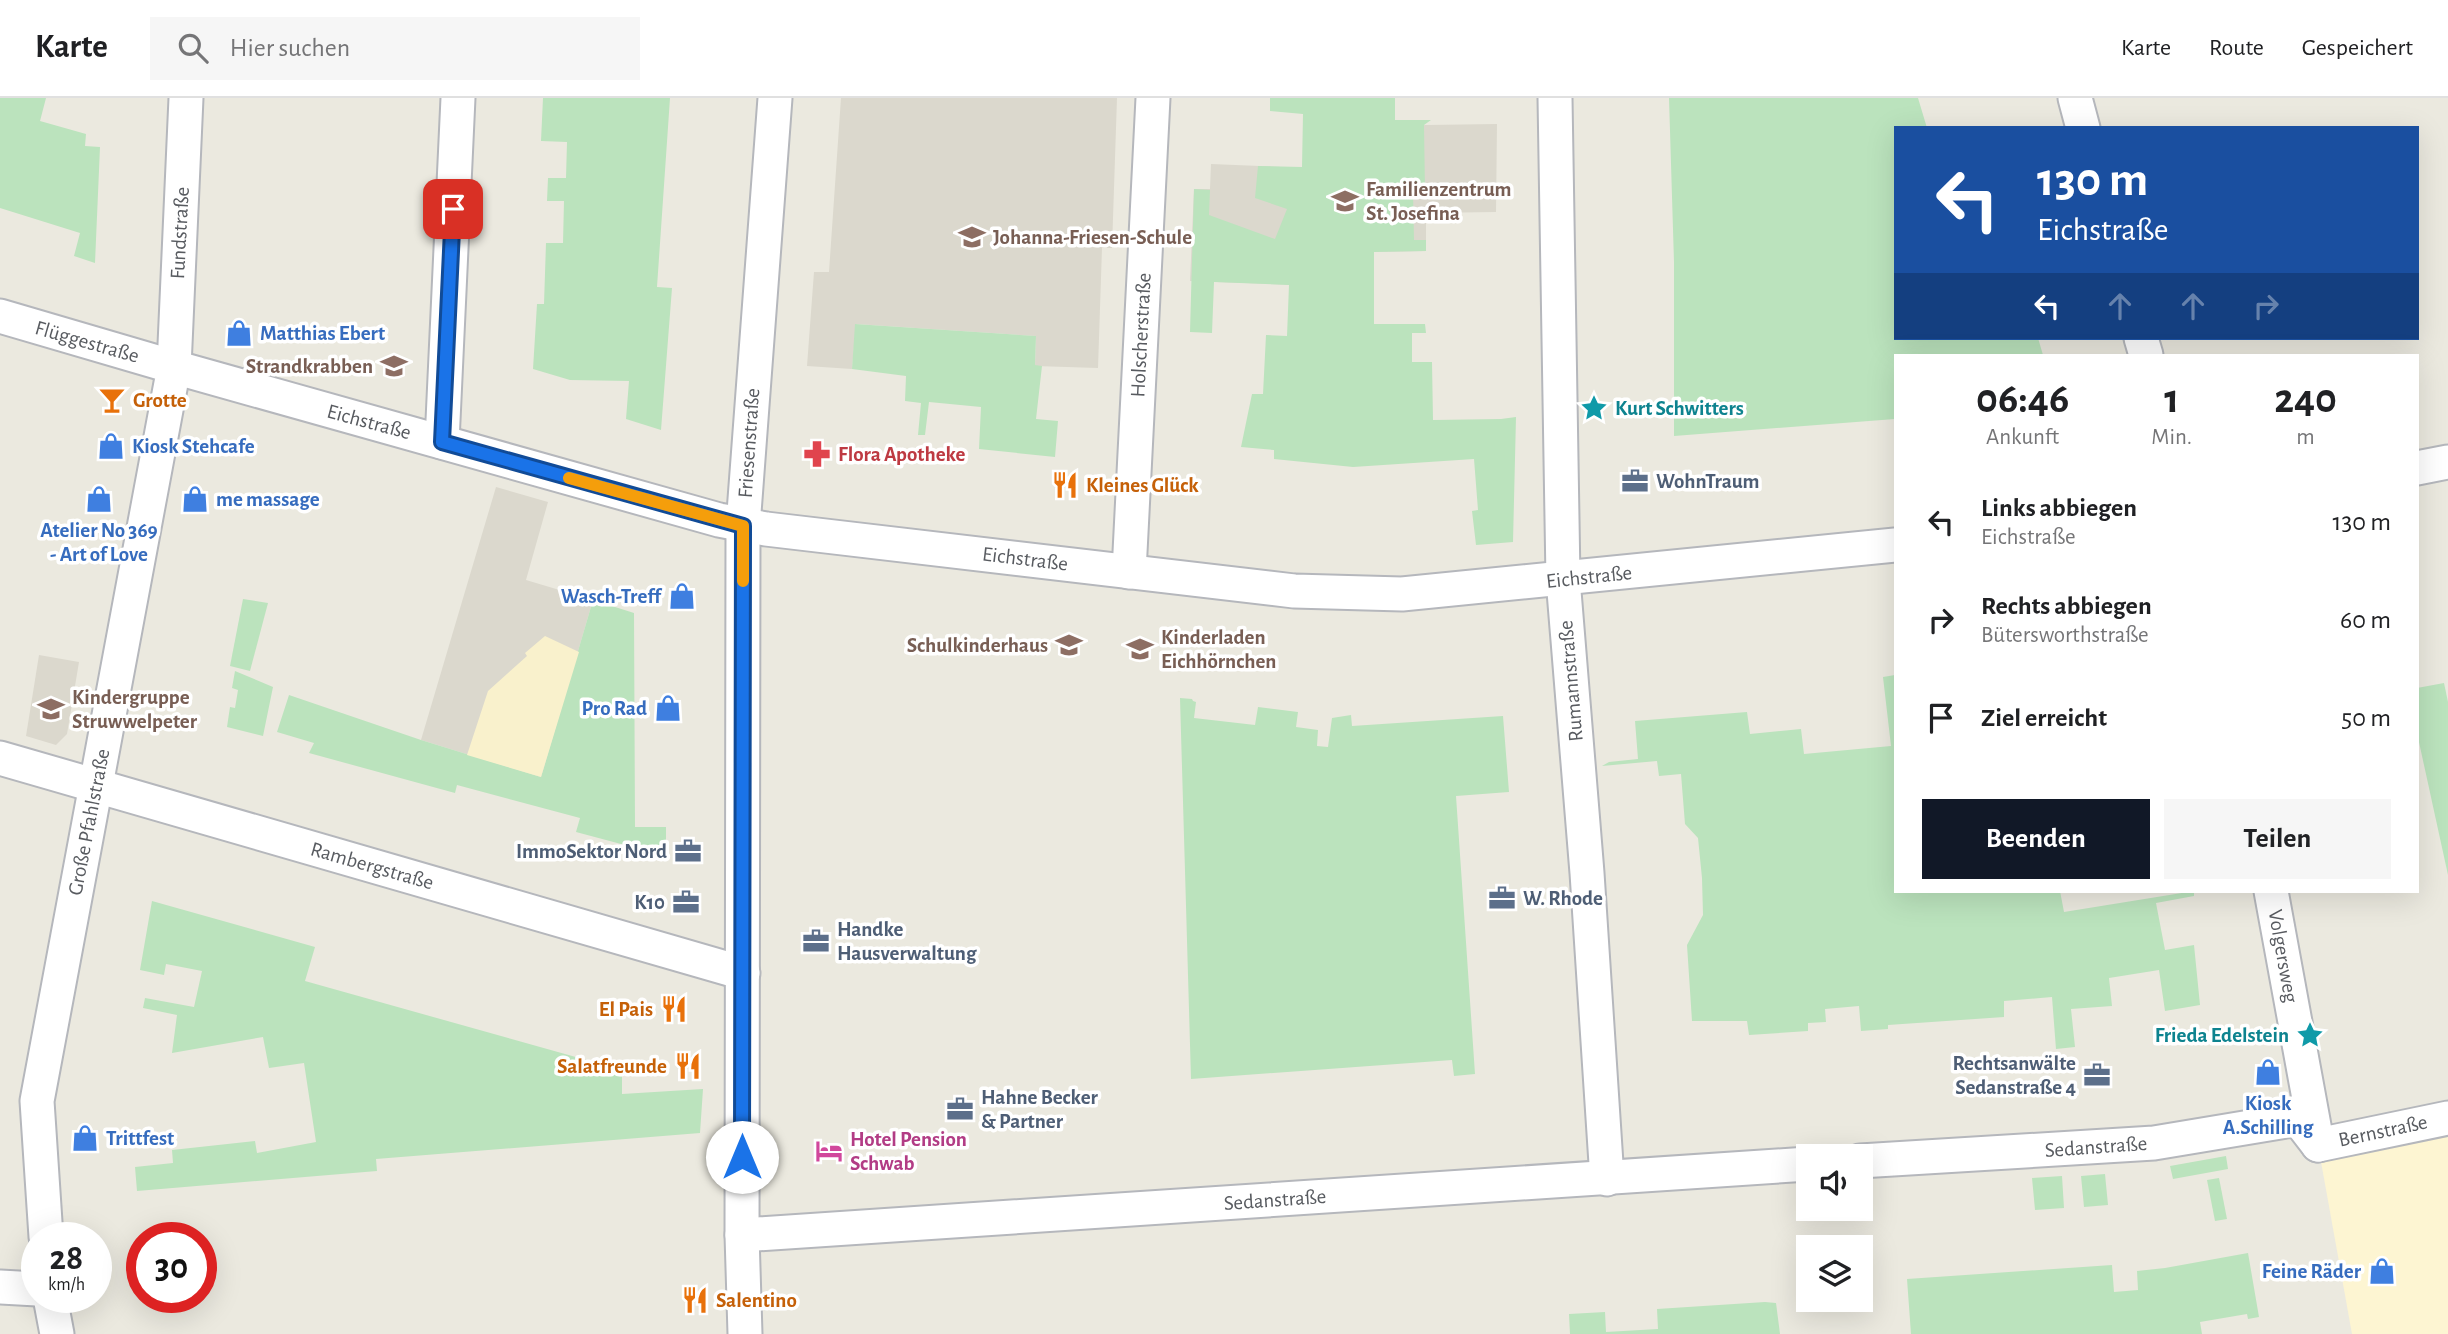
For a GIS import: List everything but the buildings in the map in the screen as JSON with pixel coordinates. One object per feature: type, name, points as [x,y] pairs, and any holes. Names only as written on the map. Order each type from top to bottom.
[{"type":"street","name":"Fundstraße","points":[[174,368],[186,98]]},
{"type":"street","points":[[442,442],[458,98]]},
{"type":"street","name":"Friesenstraße","points":[[745,1334],[742,1235],[743,526],[775,98]]},
{"type":"street","name":"Holscherstraße","points":[[1129,572],[1153,98]]},
{"type":"street","name":"Rumannstraße","points":[[1555,98],[1563,579],[1588,887],[1607,1179]]},
{"type":"street","points":[[2075,98],[2082,126]]},
{"type":"street","name":"Flüggestraße","points":[[0,316],[174,368]]},
{"type":"street","name":"Eichstraße","points":[[174,368],[743,526],[1294,591],[1402,594],[1894,545]]},
{"type":"street","name":"Große Pfahlstraße","points":[[45,1222],[37,1101],[174,368]]},
{"type":"street","points":[[2419,468],[2448,462]]},
{"type":"street","name":"Rambergstraße","points":[[0,758],[743,973]]},
{"type":"street","name":"Volgersweg","points":[[2271,893],[2318,1145]]},
{"type":"street","name":"Bernstraße","points":[[2318,1145],[2448,1118]]},
{"type":"street","name":"Sedanstraße","points":[[1873,1160],[2154,1143],[2298,1119],[2318,1145]]},
{"type":"street","name":"Sedanstraße","points":[[742,1235],[1796,1165]]},
{"type":"street","points":[[0,1287],[21,1288]]},
{"type":"street","points":[[53,1313],[57,1334]]},
{"type":"shaded area","name":"Johanna-Friesen-Schule","points":[[841,98],[1117,98],[1112,248],[1102,248],[1098,368],[1035,366],[1036,336],[856,324],[852,369],[807,366],[814,272],[829,272]]},
{"type":"shaded area","name":"Familienzentrum St. Josefina","points":[[1497,124],[1496,212],[1426,213],[1426,251],[1374,252],[1374,288],[1190,281],[1194,189],[1210,189],[1211,164],[1354,170],[1356,126]]},
{"type":"shaded area","points":[[496,487],[548,502],[526,580],[593,600],[541,777],[421,740]]},
{"type":"shaded area","name":"Kindergruppe Struwwelpeter","points":[[39,655],[79,662],[67,734],[56,745],[26,736]]},
{"type":"shaded area","points":[[2448,1118],[2448,1334],[2352,1334],[2318,1145]]},
{"type":"green space","points":[[0,98],[46,98],[40,121],[86,134],[85,146],[100,147],[95,263],[74,256],[80,233],[0,208]]},
{"type":"green space","points":[[543,98],[670,98],[657,287],[672,288],[661,430],[626,419],[629,381],[570,380],[533,369],[537,304],[544,304],[546,243],[563,243],[564,201],[547,201],[548,178],[566,178],[567,142],[541,141]]},
{"type":"green space","points":[[1270,98],[1395,98],[1395,120],[1431,120],[1424,125],[1425,191],[1413,192],[1414,240],[1426,240],[1426,251],[1374,252],[1374,324],[1425,324],[1426,333],[1412,333],[1412,362],[1432,362],[1433,420],[1516,417],[1513,542],[1476,545],[1472,511],[1478,510],[1474,459],[1353,467],[1274,459],[1274,450],[1241,447],[1252,394],[1263,394],[1266,335],[1287,336],[1289,285],[1214,282],[1212,333],[1190,332],[1194,189],[1210,190],[1209,215],[1275,239],[1287,209],[1255,198],[1258,166],[1302,167],[1303,114],[1270,111]]},
{"type":"green space","points":[[1669,98],[1918,98],[1926,126],[1894,126],[1894,340],[2039,340],[2043,354],[1894,354],[1894,419],[1674,436],[1674,262]]},
{"type":"green space","points":[[855,324],[1036,336],[1035,365],[1042,366],[1036,419],[1058,421],[1055,457],[979,449],[981,407],[929,402],[925,435],[918,435],[921,403],[905,401],[906,376],[852,369]]},
{"type":"green space","points":[[243,599],[268,603],[250,671],[230,666]]},
{"type":"green space","points":[[593,600],[634,613],[635,827],[666,827],[666,856],[576,832],[580,818],[457,785],[455,793],[309,753],[314,743],[277,732],[289,695],[541,777]]},
{"type":"green space","points":[[235,671],[273,687],[263,736],[227,727],[230,707],[235,708],[238,690],[232,688]]},
{"type":"green space","points":[[1894,675],[1894,893],[2060,893],[2064,912],[2194,893],[2194,896],[2156,903],[2165,950],[2194,945],[2200,1005],[2165,1011],[2159,970],[2109,978],[2112,1006],[2071,1009],[2075,1047],[2056,1049],[2052,997],[2004,1001],[2004,1017],[1888,1025],[1888,1029],[1861,1031],[1859,1006],[1825,1009],[1826,1022],[1808,1023],[1808,1031],[1749,1035],[1747,1021],[1692,1021],[1687,945],[1703,915],[1702,878],[1698,838],[1685,824],[1681,774],[1659,776],[1657,761],[1602,766],[1609,762],[1638,759],[1635,721],[1747,712],[1750,734],[1801,729],[1804,754],[1891,746],[1883,677]]},
{"type":"green space","points":[[2444,683],[2448,702],[2448,875],[2419,742],[2419,688]]},
{"type":"green space","points":[[1180,698],[1196,702],[1194,718],[1255,725],[1258,707],[1298,712],[1296,727],[1318,730],[1317,746],[1328,747],[1332,718],[1351,715],[1352,726],[1503,716],[1509,792],[1456,796],[1475,1074],[1454,1076],[1452,1060],[1191,1079]]},
{"type":"green space","points":[[152,901],[315,947],[305,981],[622,1070],[622,1094],[703,1089],[700,1133],[376,1159],[377,1171],[137,1191],[135,1167],[173,1163],[172,1150],[255,1141],[257,1153],[316,1142],[304,1063],[269,1068],[263,1037],[172,1053],[177,1015],[143,1008],[145,998],[194,1007],[202,971],[166,964],[164,975],[140,970]]},
{"type":"green space","points":[[2226,1156],[2228,1169],[2173,1179],[2170,1166]]},
{"type":"green space","points":[[2105,1174],[2108,1205],[2084,1207],[2081,1176]]},
{"type":"green space","points":[[2062,1176],[2064,1208],[2035,1210],[2032,1178]]},
{"type":"green space","points":[[2219,1178],[2227,1219],[2215,1221],[2207,1180]]},
{"type":"green space","points":[[2248,1253],[2259,1317],[2248,1319],[2247,1314],[2200,1322],[2202,1334],[1911,1334],[1907,1279],[2112,1265],[2114,1292],[2138,1290],[2137,1271]]},
{"type":"green space","points":[[1776,1303],[1780,1334],[1570,1334],[1569,1314],[1605,1312],[1606,1332],[1658,1329],[1657,1309]]},
{"type":"sand","points":[[545,636],[579,652],[541,777],[467,755],[488,691]]},
{"type":"slow traffic","points":[[569,478],[743,526],[743,581]]},
{"type":"place","name":"Familienzentrum St. Josefina","points":[[1345,201]]},
{"type":"place","name":"Johanna-Friesen-Schule","points":[[972,237]]},
{"type":"place","name":"Matthias Ebert","points":[[239,333]]},
{"type":"place","name":"Strandkrabben","points":[[394,366]]},
{"type":"place","name":"Grotte","points":[[112,400]]},
{"type":"place","name":"Kurt Schwitters","points":[[1594,408]]},
{"type":"place","name":"Kiosk Stehcafe","points":[[111,446]]},
{"type":"place","name":"Flora Apotheke","points":[[817,454]]},
{"type":"place","name":"WohnTraum","points":[[1635,481]]},
{"type":"place","name":"Kleines Glück","points":[[1065,485]]},
{"type":"place","name":"Atelier No 369 - Art of Love","points":[[99,499]]},
{"type":"place","name":"me massage","points":[[195,499]]},
{"type":"place","name":"Wasch-Treff","points":[[682,596]]},
{"type":"place","name":"Schulkinderhaus","points":[[1069,645]]},
{"type":"place","name":"Kinderladen Eichhörnchen","points":[[1140,649]]},
{"type":"place","name":"Pro Rad","points":[[668,708]]},
{"type":"place","name":"Kindergruppe Struwwelpeter","points":[[51,709]]},
{"type":"place","name":"ImmoSektor Nord","points":[[688,851]]},
{"type":"place","name":"W. Rhode","points":[[1502,898]]},
{"type":"place","name":"K10","points":[[686,902]]},
{"type":"place","name":"Handke Hausverwaltung","points":[[816,941]]},
{"type":"place","name":"El Pais","points":[[674,1009]]},
{"type":"place","name":"Frieda Edelstein","points":[[2310,1035]]},
{"type":"place","name":"Salatfreunde","points":[[688,1066]]},
{"type":"place","name":"Kiosk A.Schilling","points":[[2268,1072]]},
{"type":"place","name":"Rechtsanwälte Sedanstraße 4","points":[[2097,1075]]},
{"type":"place","name":"Hahne Becker & Partner","points":[[960,1109]]},
{"type":"place","name":"Trittfest","points":[[85,1138]]},
{"type":"place","name":"Hotel Pension Schwab","points":[[829,1151]]},
{"type":"place","name":"Feine Räder","points":[[2382,1271]]},
{"type":"place","name":"Salentino","points":[[695,1300]]},
{"type":"route","points":[[453,209],[442,442],[743,526],[742,1157]]}]
